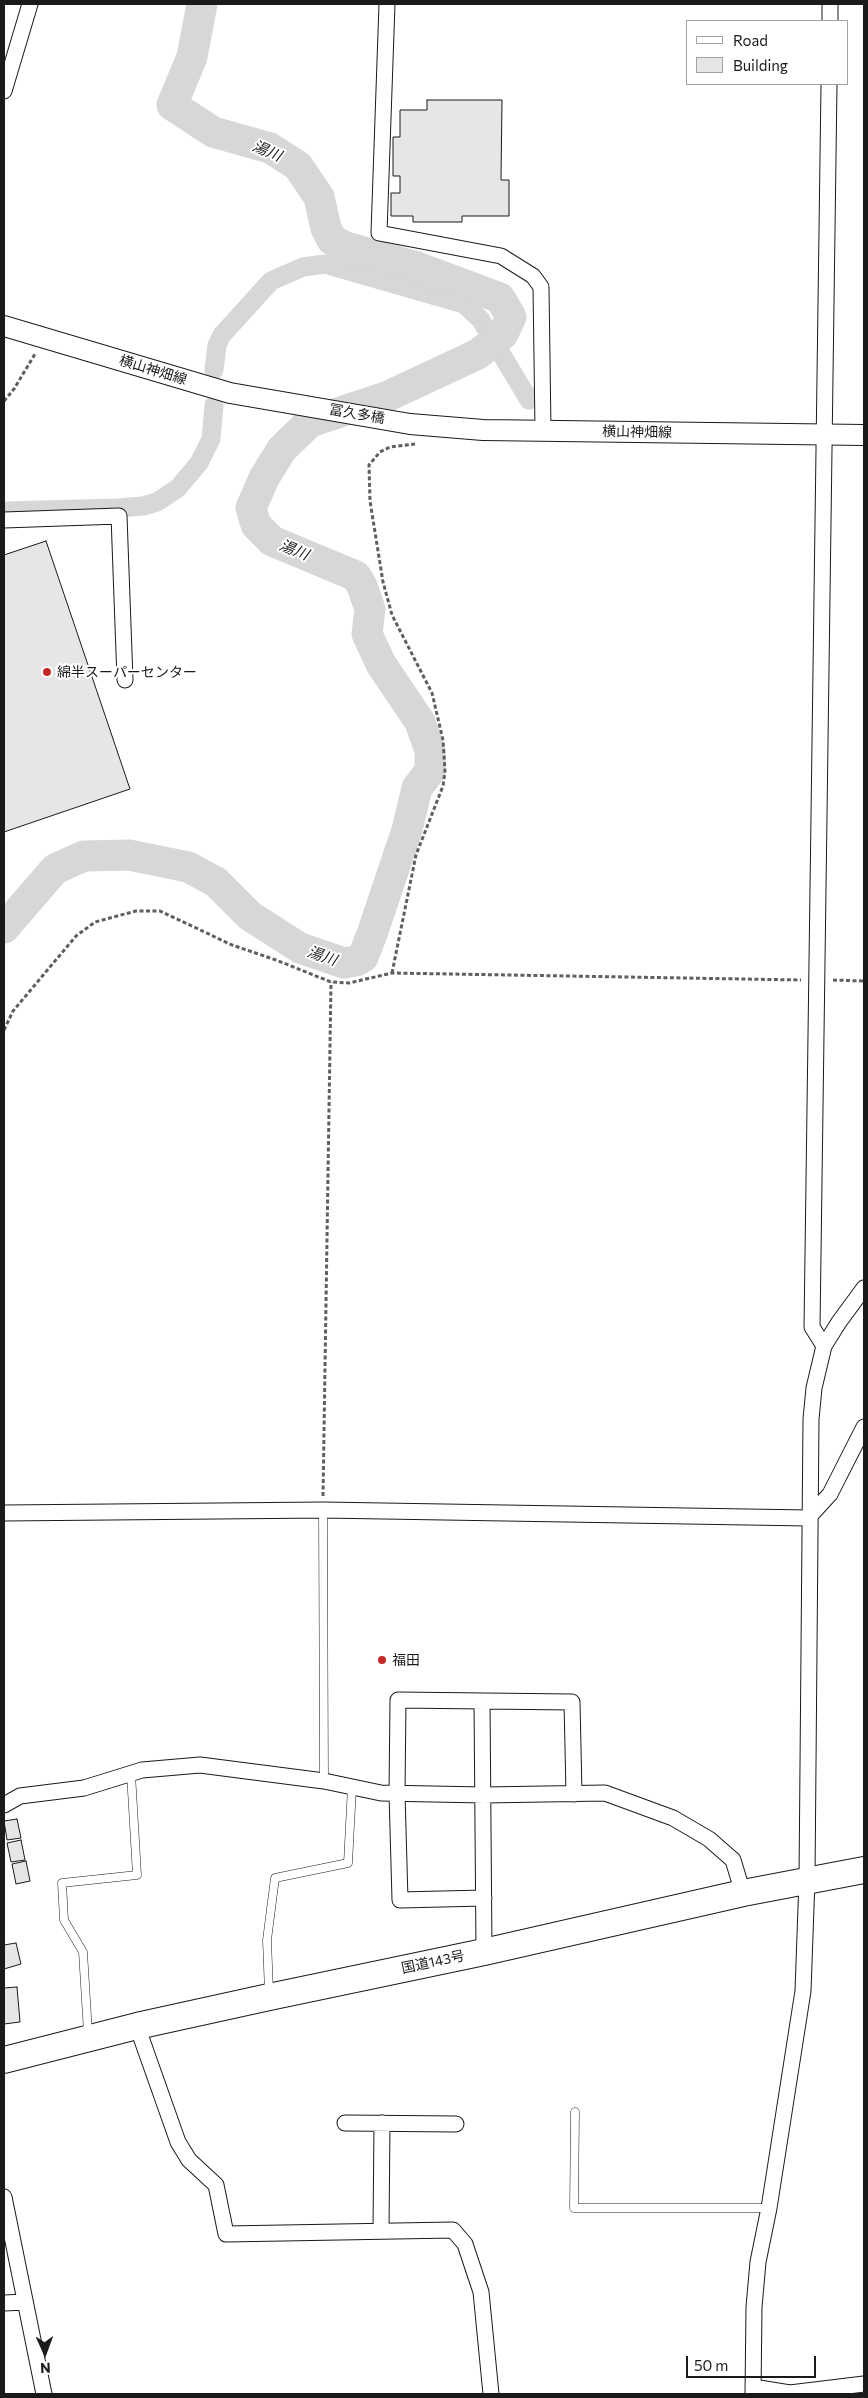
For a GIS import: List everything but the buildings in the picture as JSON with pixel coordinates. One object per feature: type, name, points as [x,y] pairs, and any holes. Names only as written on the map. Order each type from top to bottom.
[{"type":"highway","name":"国道143号","points":[[4,2060],[137,2026],[484,1952],[807,1879],[864,1870]]},
{"type":"street","points":[[4,91],[30,4]]},
{"type":"street","points":[[388,4],[379,234],[501,256],[533,276],[541,287],[543,430]]},
{"type":"street","points":[[830,4],[830,20]]},
{"type":"street","points":[[824,1346],[812,1327],[829,85]]},
{"type":"street","name":"横山神畑線","points":[[4,326],[230,393],[304,405]]},
{"type":"street","name":"冨久多橋","points":[[304,405],[418,424]]},
{"type":"street","name":"横山神畑線","points":[[418,424],[483,430],[864,435]]},
{"type":"street","points":[[4,520],[119,516],[125,680]]},
{"type":"street","points":[[864,1288],[838,1322],[824,1346],[814,1388],[811,1419],[808,1518],[807,1879],[803,1991],[769,2208],[758,2262],[754,2307],[753,2391],[790,2393],[864,2384]]},
{"type":"street","points":[[4,1512],[323,1510],[808,1518],[830,1494],[864,1426]]},
{"type":"street","points":[[484,1898],[400,1900],[397,1793],[398,1700],[572,1702],[574,1794]]},
{"type":"street","points":[[482,1701],[484,1952]]},
{"type":"street","points":[[4,1805],[20,1796],[84,1788],[142,1770],[200,1765],[324,1781],[381,1793],[484,1795],[605,1793],[673,1818],[709,1839],[733,1860],[743,1893]]},
{"type":"street","points":[[137,2026],[178,2142],[189,2160],[216,2185],[226,2234],[453,2230],[465,2244],[481,2292],[491,2394]]},
{"type":"street","points":[[345,2123],[456,2124]]},
{"type":"street","points":[[381,2231],[382,2123]]},
{"type":"street","points":[[4,2197],[44,2394]]},
{"type":"street","points":[[4,2303],[25,2302]]},
{"type":"lane","points":[[323,1510],[324,1781]]},
{"type":"lane","points":[[88,2038],[83,1952],[64,1920],[62,1883],[137,1875],[131,1774]]},
{"type":"lane","points":[[269,1997],[267,1940],[275,1878],[348,1863],[352,1787]]},
{"type":"lane","points":[[575,2112],[574,2208],[769,2208]]},
{"type":"path","points":[[4,401],[14,389],[45,338]]},
{"type":"path","points":[[392,973],[416,856],[443,786],[445,771],[443,740],[432,693],[392,615],[383,582],[370,501],[369,465],[380,452],[390,447],[420,442],[418,424]]},
{"type":"path","points":[[4,1030],[13,1011],[76,936],[95,922],[116,914],[136,911],[160,911],[232,945],[331,982],[349,983],[392,973],[864,981]]},
{"type":"path","points":[[323,1510],[331,982]]},
{"type":"waterway","name":"湯川","points":[[4,928],[55,869],[84,856],[129,855],[188,867],[216,882],[250,916],[300,948],[344,963],[356,961],[363,957],[372,934],[407,830],[417,788],[430,771],[430,751],[420,722],[381,664],[367,634],[370,609],[362,586],[356,576],[272,541],[256,525],[251,508],[264,478],[282,449],[310,422],[386,397],[478,354],[503,334],[511,317],[500,298],[417,267],[346,247],[332,240],[326,228],[319,197],[298,166],[270,148],[213,132],[172,105],[192,57],[202,4]]},
{"type":"waterway","points":[[214,370],[217,345],[222,335],[271,281],[303,267],[325,264],[464,304],[481,320],[529,400]]},
{"type":"waterway","points":[[4,511],[118,508],[143,506],[157,502],[178,488],[199,463],[211,439],[214,405]]},
{"type":"place","name":"綿半スーパーセンター","points":[[47,672]]},
{"type":"place","name":"福田","points":[[382,1660]]}]
